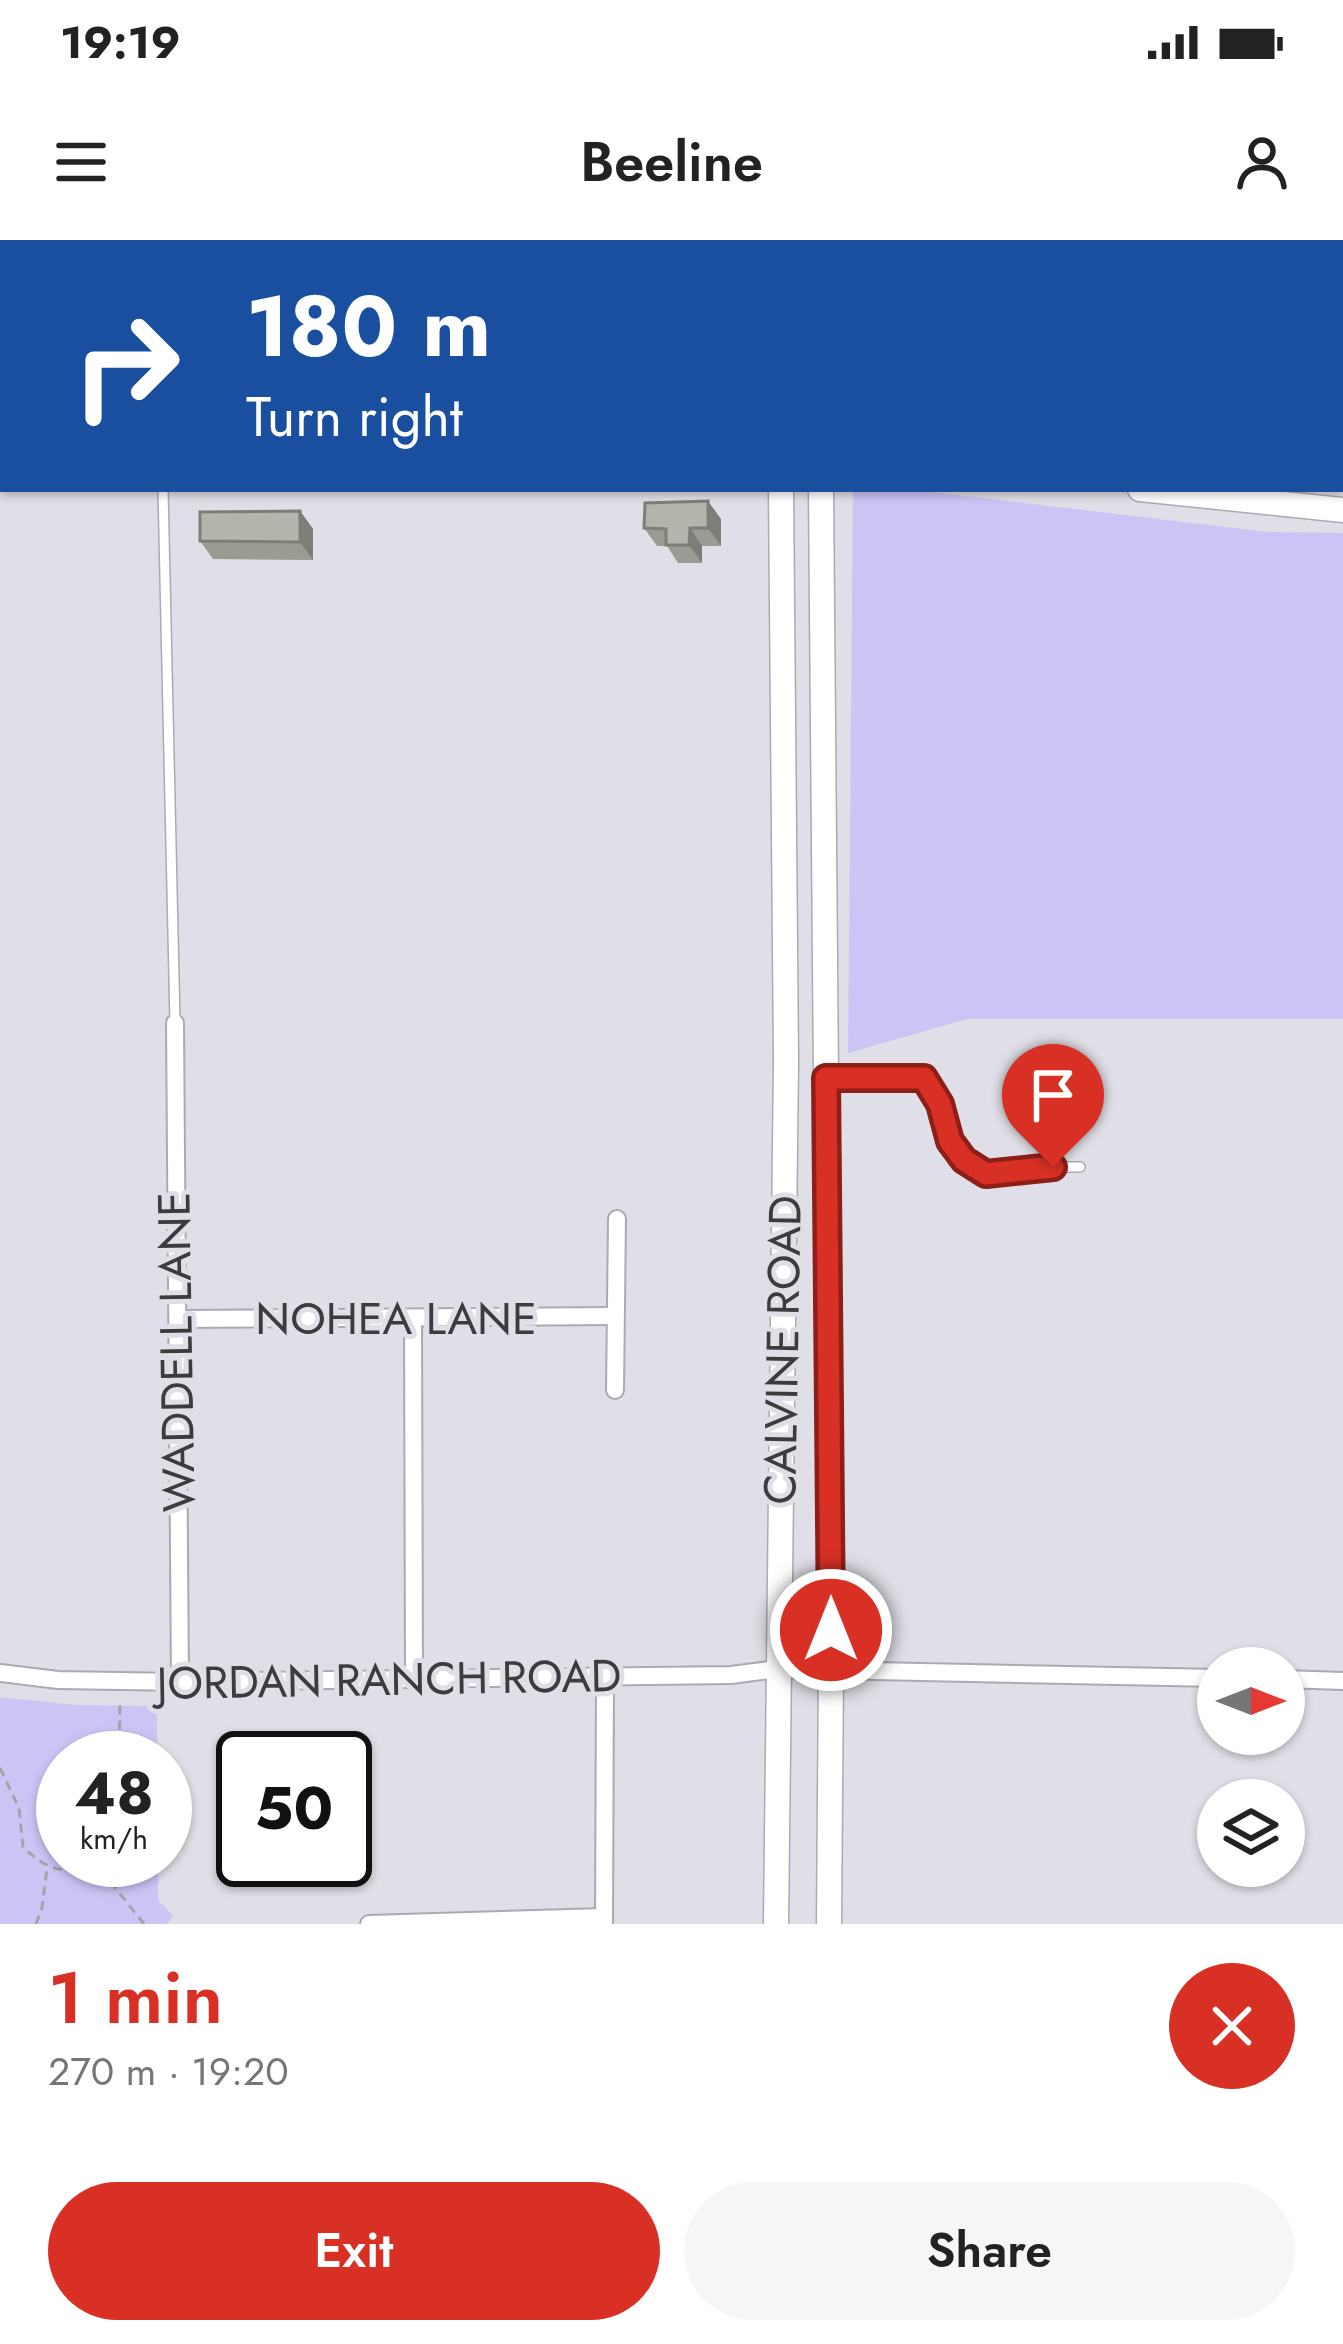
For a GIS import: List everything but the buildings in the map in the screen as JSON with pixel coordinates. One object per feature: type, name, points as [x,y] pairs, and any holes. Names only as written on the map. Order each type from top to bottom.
[{"type":"main road","name":"CALVINE ROAD","points":[[776,1924],[786,1060],[781,492]]},
{"type":"main road","name":"CALVINE ROAD","points":[[820,492],[829,1924]]},
{"type":"main road","points":[[1187,492],[1343,510]]},
{"type":"street","name":"WADDELL LANE","points":[[175,1023],[180,1682]]},
{"type":"street","points":[[615,1390],[616,1219]]},
{"type":"street","name":"NOHEA LANE","points":[[178,1319],[615,1316]]},
{"type":"street","points":[[413,1318],[414,1677]]},
{"type":"street","name":"JORDAN RANCH ROAD","points":[[0,1673],[58,1680],[180,1682],[731,1675],[777,1669],[1197,1678]]},
{"type":"street","points":[[369,1924],[604,1920],[604,1676]]},
{"type":"street","points":[[1305,1680],[1343,1681]]},
{"type":"lane","points":[[163,492],[175,1023]]},
{"type":"lane","points":[[826,1078],[924,1078],[940,1104],[950,1141],[964,1160],[986,1174],[1026,1167],[1080,1167]]},
{"type":"path","points":[[119,1731],[120,1681]]},
{"type":"path","points":[[0,1768],[19,1808],[23,1847],[36,1857]]},
{"type":"path","points":[[36,1924],[44,1887]]},
{"type":"path","points":[[115,1887],[144,1924]]},
{"type":"shaded area","points":[[853,492],[932,492],[1268,532],[1343,533],[1343,1019],[967,1019],[848,1053]]},
{"type":"shaded area","points":[[0,1697],[76,1705],[157,1706],[157,1731],[36,1731],[36,1887],[158,1887],[158,1900],[173,1915],[167,1924],[0,1924]]},
{"type":"route","points":[[831,1630],[826,1078],[924,1078],[940,1104],[950,1141],[964,1160],[986,1174],[1053,1167]]}]
